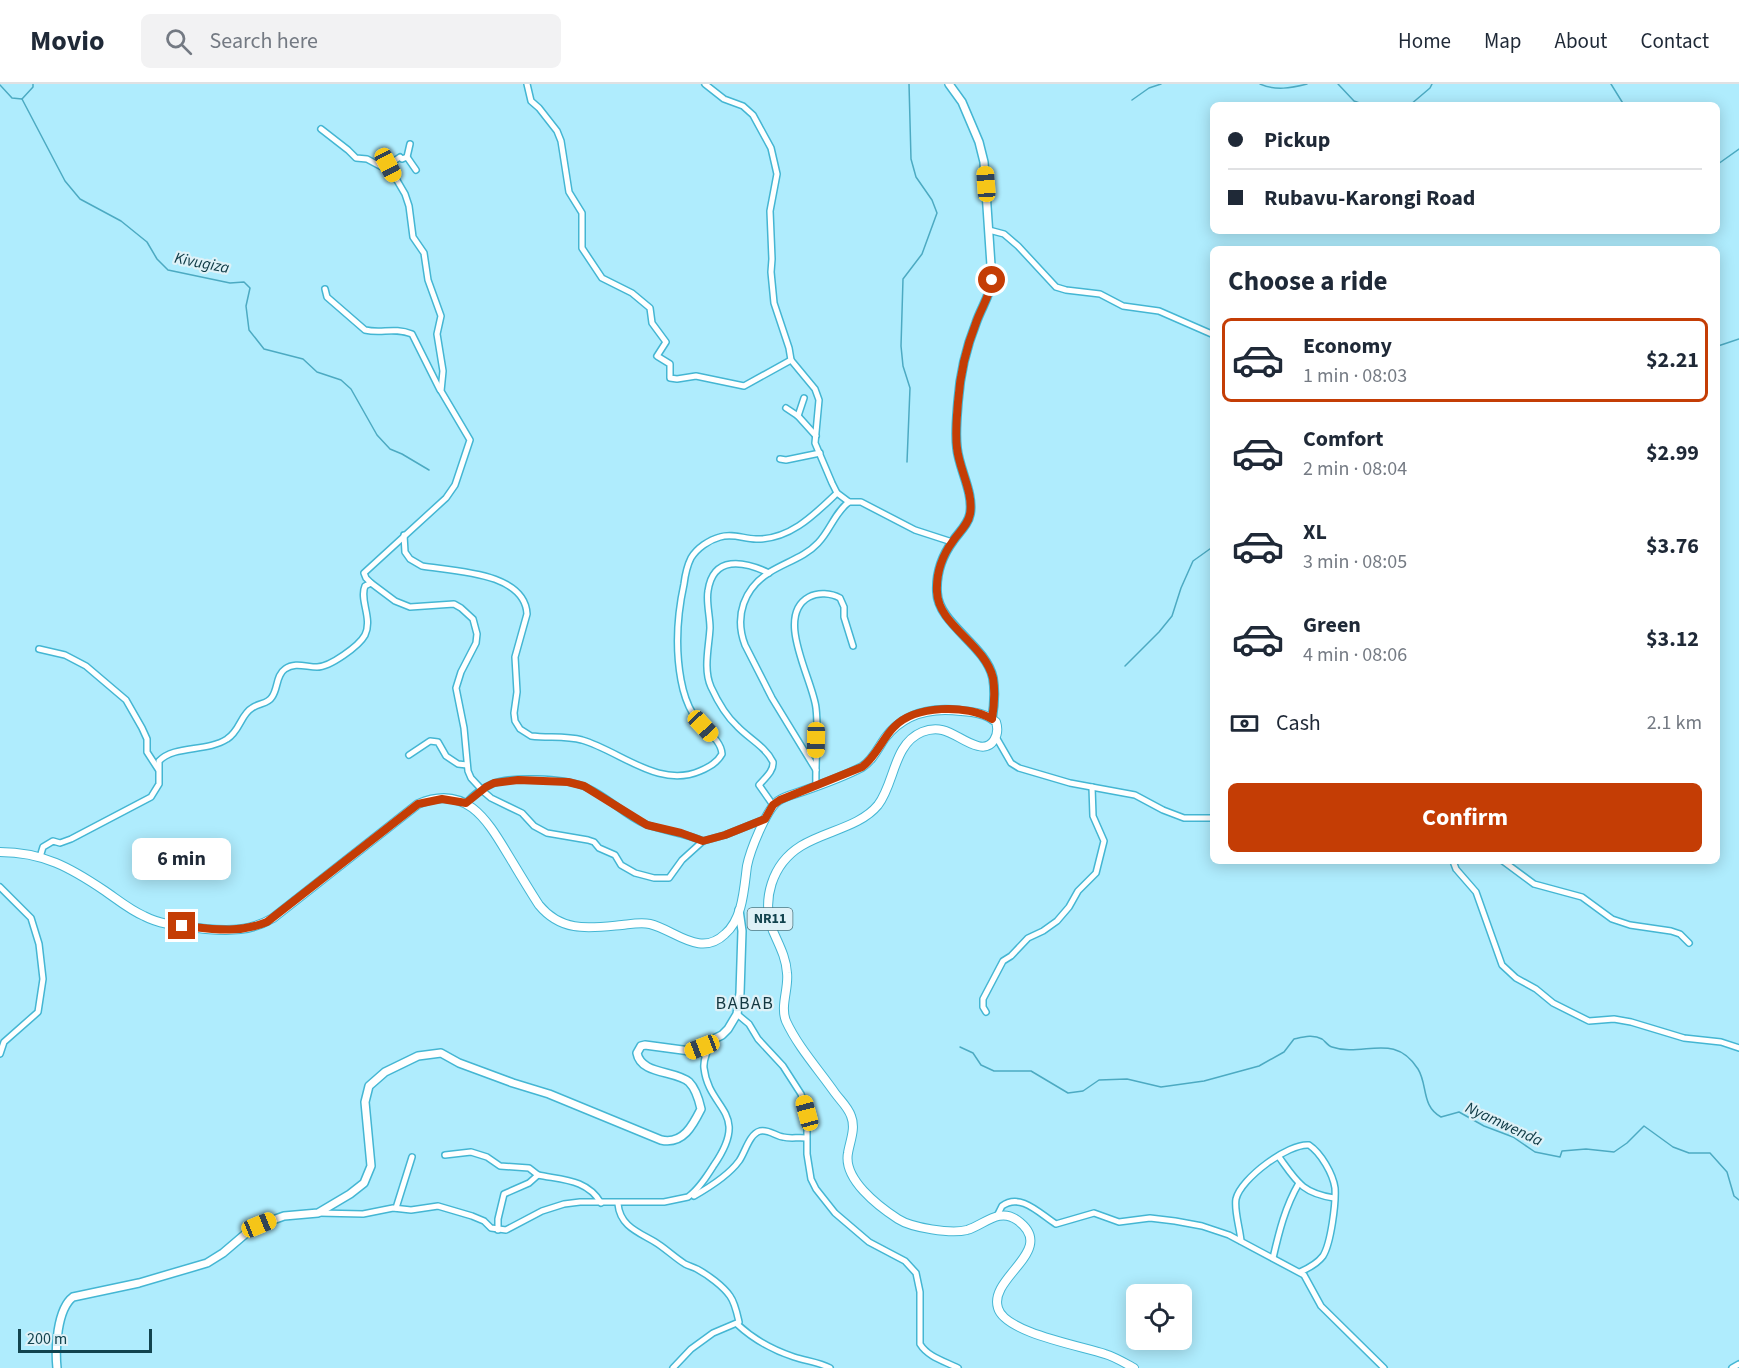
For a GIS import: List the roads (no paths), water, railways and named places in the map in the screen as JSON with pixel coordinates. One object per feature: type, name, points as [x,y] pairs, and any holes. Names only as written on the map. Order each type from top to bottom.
[{"type":"highway","points":[[773,805],[780,800],[862,767],[870,761],[894,728],[916,714],[930,710],[947,710],[981,714],[992,719],[998,728],[996,737]]},
{"type":"highway","name":"NR11","points":[[996,737],[991,744],[983,747],[974,745],[945,730],[927,730],[914,736],[903,748],[883,796],[875,808],[856,821],[803,844],[791,853],[777,872],[768,898],[770,922],[785,959],[788,974],[784,1009],[786,1020],[802,1047],[851,1116],[852,1131],[847,1162],[854,1180],[895,1217],[917,1226],[962,1231],[997,1216]]},
{"type":"highway","points":[[0,852],[40,857],[71,868],[134,911],[156,921],[218,930],[239,930],[259,925],[273,918],[418,804],[442,799],[466,803]]},
{"type":"highway","name":"NR11","points":[[466,803],[477,810],[488,823],[539,904],[545,912],[559,922],[585,928],[649,924],[686,941],[703,944],[724,936],[734,922],[739,910],[747,866],[765,819],[773,805]]},
{"type":"highway","points":[[997,1216],[1005,1215],[1019,1221],[1025,1228],[1030,1241],[1026,1257],[998,1291],[996,1302],[999,1314],[1022,1329],[1078,1348],[1102,1353],[1134,1368]]},
{"type":"main road","points":[[949,84],[962,102],[979,142],[984,162],[992,280],[990,292],[976,321],[963,362],[958,402],[957,447],[970,502],[970,514],[967,523],[952,542],[940,563],[936,590],[938,602],[944,613],[979,651],[993,677],[992,719]]},
{"type":"main road","points":[[57,1368],[56,1349],[63,1310],[73,1297],[139,1283],[210,1262],[259,1225],[284,1216],[318,1213],[350,1194],[367,1179],[371,1166],[365,1102],[369,1086],[385,1072],[412,1058],[441,1053],[459,1063],[549,1094],[667,1142],[683,1136],[689,1131],[701,1108],[694,1089],[688,1082],[673,1073],[650,1068],[637,1056],[638,1050],[645,1045],[659,1045],[690,1052],[729,1029],[737,1014],[740,993],[742,931],[739,910]]},
{"type":"street","points":[[527,84],[531,101],[552,125],[561,141],[569,192],[582,213],[582,248],[602,278],[632,293],[650,308],[652,323],[666,342],[657,356],[670,364],[670,378],[696,376],[744,386],[791,360]]},
{"type":"street","points":[[705,84],[724,99],[743,106],[753,115],[771,148],[777,174],[770,211],[772,295],[791,360],[815,389],[819,400],[815,443],[837,493],[849,502],[861,502],[915,530],[952,542]]},
{"type":"street","points":[[321,129],[356,158],[368,159],[382,167],[400,157],[402,159],[407,157]]},
{"type":"street","points":[[410,144],[407,157],[416,170]]},
{"type":"street","points":[[388,165],[407,200],[413,237],[424,254],[428,280],[441,316],[437,334],[443,367],[441,391]]},
{"type":"street","points":[[989,230],[1004,234],[1056,287],[1100,294],[1123,306],[1159,311],[1210,333]]},
{"type":"street","points":[[325,289],[327,297],[365,330],[399,329],[412,334],[441,391],[469,436],[469,448],[454,485],[446,498],[364,573],[371,583],[395,601],[410,607],[454,604],[473,619],[477,634],[476,643],[461,672],[456,688],[464,728],[467,765],[471,778],[491,798],[522,813],[540,830],[594,842],[599,848],[615,855],[621,865],[651,878],[669,878],[682,860],[703,841],[765,819]]},
{"type":"street","points":[[798,416],[804,398]]},
{"type":"street","points":[[786,408],[798,416],[816,435]]},
{"type":"street","points":[[780,459],[786,460],[820,453]]},
{"type":"street","points":[[404,534],[405,552],[416,563],[422,566],[474,573],[506,584],[519,592],[526,608],[524,630],[517,648],[514,668],[517,692],[514,713],[515,721],[520,729],[531,736],[580,740],[606,749],[640,766],[666,775],[681,776],[693,774],[709,766],[716,762],[722,754],[720,745],[694,716],[686,700],[681,681],[678,612],[692,556],[704,544],[725,535],[757,539],[792,531],[837,493]]},
{"type":"street","points":[[816,770],[771,698],[749,655],[742,637],[740,616],[743,602],[755,585],[769,573],[818,544],[849,502]]},
{"type":"street","points":[[769,573],[758,567],[735,562],[720,567],[712,576],[707,592],[710,624],[707,657],[710,684],[723,707],[735,725],[750,737],[773,762],[769,773],[759,785],[773,805]]},
{"type":"street","points":[[40,857],[43,847],[53,841],[60,843],[71,839],[151,798],[159,784],[159,761],[163,756],[176,751],[212,746],[234,735],[251,708],[273,697],[279,678],[285,669],[292,666],[318,667],[328,664],[356,646],[366,634],[367,610],[362,593],[365,586],[371,583]]},
{"type":"street","points":[[816,786],[816,708],[795,637],[796,615],[802,602],[811,595],[818,594],[829,594],[840,598],[853,646]]},
{"type":"street","points":[[39,649],[65,655],[86,666],[126,700],[147,740],[147,752],[158,769]]},
{"type":"street","points":[[996,737],[1011,763],[1016,766],[1062,781],[1135,795],[1184,818],[1210,818]]},
{"type":"street","points":[[409,755],[430,741],[438,742],[446,756],[458,764],[467,765]]},
{"type":"street","points":[[466,803],[494,783],[518,780],[558,780],[592,790],[647,825],[703,841]]},
{"type":"street","points":[[986,1012],[983,999],[1003,961],[1011,957],[1028,938],[1057,921],[1069,907],[1078,891],[1096,873],[1104,841],[1093,816],[1092,788]]},
{"type":"street","points":[[1454,864],[1476,892],[1502,965],[1516,978],[1536,988],[1553,1003],[1589,1021],[1614,1019],[1631,1022],[1684,1038],[1720,1042],[1739,1048]]},
{"type":"street","points":[[1507,864],[1534,884],[1582,897],[1612,919],[1630,925],[1671,931],[1680,934],[1689,943]]},
{"type":"street","points":[[0,887],[31,918],[39,944],[43,979],[38,1012],[4,1042],[0,1054]]},
{"type":"street","points":[[737,1014],[749,1024],[758,1039],[783,1066],[801,1094],[807,1113],[807,1154],[816,1189],[836,1213],[869,1242],[898,1256],[913,1267],[920,1292],[920,1344],[924,1351],[958,1368]]},
{"type":"street","points":[[688,1197],[697,1189],[717,1161],[729,1134],[725,1110],[712,1091],[704,1066],[712,1041]]},
{"type":"street","points":[[318,1213],[363,1214],[396,1208],[411,1210],[438,1206],[472,1216],[484,1221],[491,1228],[506,1230],[552,1207],[580,1202],[664,1203],[694,1196],[728,1173],[743,1156],[755,1134],[760,1131],[768,1131],[779,1137],[806,1138]]},
{"type":"street","points":[[1241,1241],[1236,1200],[1254,1173],[1279,1156],[1302,1145],[1313,1148],[1321,1158],[1334,1184],[1334,1198],[1331,1226],[1323,1255],[1317,1263],[1300,1272]]},
{"type":"street","points":[[445,1155],[471,1152],[487,1157],[500,1166],[529,1168],[538,1174],[574,1181],[587,1186],[596,1194],[601,1203]]},
{"type":"street","points":[[1279,1156],[1299,1184],[1315,1195],[1334,1198]]},
{"type":"street","points":[[396,1208],[412,1157]]},
{"type":"street","points":[[498,1230],[498,1219],[504,1194],[529,1183],[538,1174]]},
{"type":"street","points":[[1273,1258],[1280,1229],[1292,1195],[1299,1184]]},
{"type":"street","points":[[997,1216],[1002,1206],[1014,1202],[1033,1207],[1056,1224],[1090,1213],[1119,1222],[1154,1218],[1202,1226],[1241,1241],[1300,1272],[1307,1278],[1313,1295],[1321,1306],[1384,1368]]},
{"type":"street","points":[[618,1204],[626,1224],[684,1263],[698,1269],[727,1293],[737,1313],[739,1322],[737,1324]]},
{"type":"street","points":[[673,1368],[691,1349],[713,1333],[737,1324]]},
{"type":"street","points":[[737,1324],[748,1335],[766,1345],[792,1357],[830,1368]]},
{"type":"street","points":[[1731,1368],[1739,1364]]},
{"type":"waterway","points":[[0,85],[12,98],[22,99],[33,84]]},
{"type":"waterway","points":[[907,462],[910,388],[903,366],[901,346],[903,279],[922,254],[937,213],[932,200],[916,177],[911,159],[909,84]]},
{"type":"waterway","points":[[1132,100],[1149,88],[1161,84]]},
{"type":"waterway","points":[[1260,84],[1278,88],[1307,84]]},
{"type":"waterway","points":[[1338,84],[1357,102]]},
{"type":"waterway","points":[[1414,102],[1432,84]]},
{"type":"waterway","points":[[1611,84],[1622,102]]},
{"type":"waterway","name":"Kivugiza","points":[[22,99],[65,181],[80,199],[121,221],[147,242],[157,259],[168,270],[230,283],[244,282],[250,288],[246,306],[249,330],[264,349],[303,359],[317,372],[341,380],[351,389],[377,435],[390,449],[429,470]]},
{"type":"waterway","points":[[1720,163],[1739,149]]},
{"type":"waterway","points":[[1720,345],[1739,339]]},
{"type":"waterway","points":[[1125,666],[1172,616],[1193,561],[1210,549]]},
{"type":"waterway","name":"Nyamwenda","points":[[960,1047],[973,1053],[981,1065],[994,1071],[1031,1071],[1068,1093],[1083,1091],[1099,1080],[1127,1079],[1161,1087],[1204,1081],[1259,1066],[1284,1052],[1294,1039],[1304,1037],[1319,1037],[1331,1046],[1344,1050],[1388,1048],[1399,1051],[1418,1069],[1430,1107],[1441,1117],[1459,1112],[1484,1126],[1513,1137],[1535,1152],[1560,1157],[1562,1151],[1586,1149],[1614,1152],[1644,1126],[1673,1147],[1689,1153],[1710,1153],[1727,1172],[1734,1196],[1739,1200]]},
{"type":"district","name":"BABAB","points":[[745,1003]]}]
